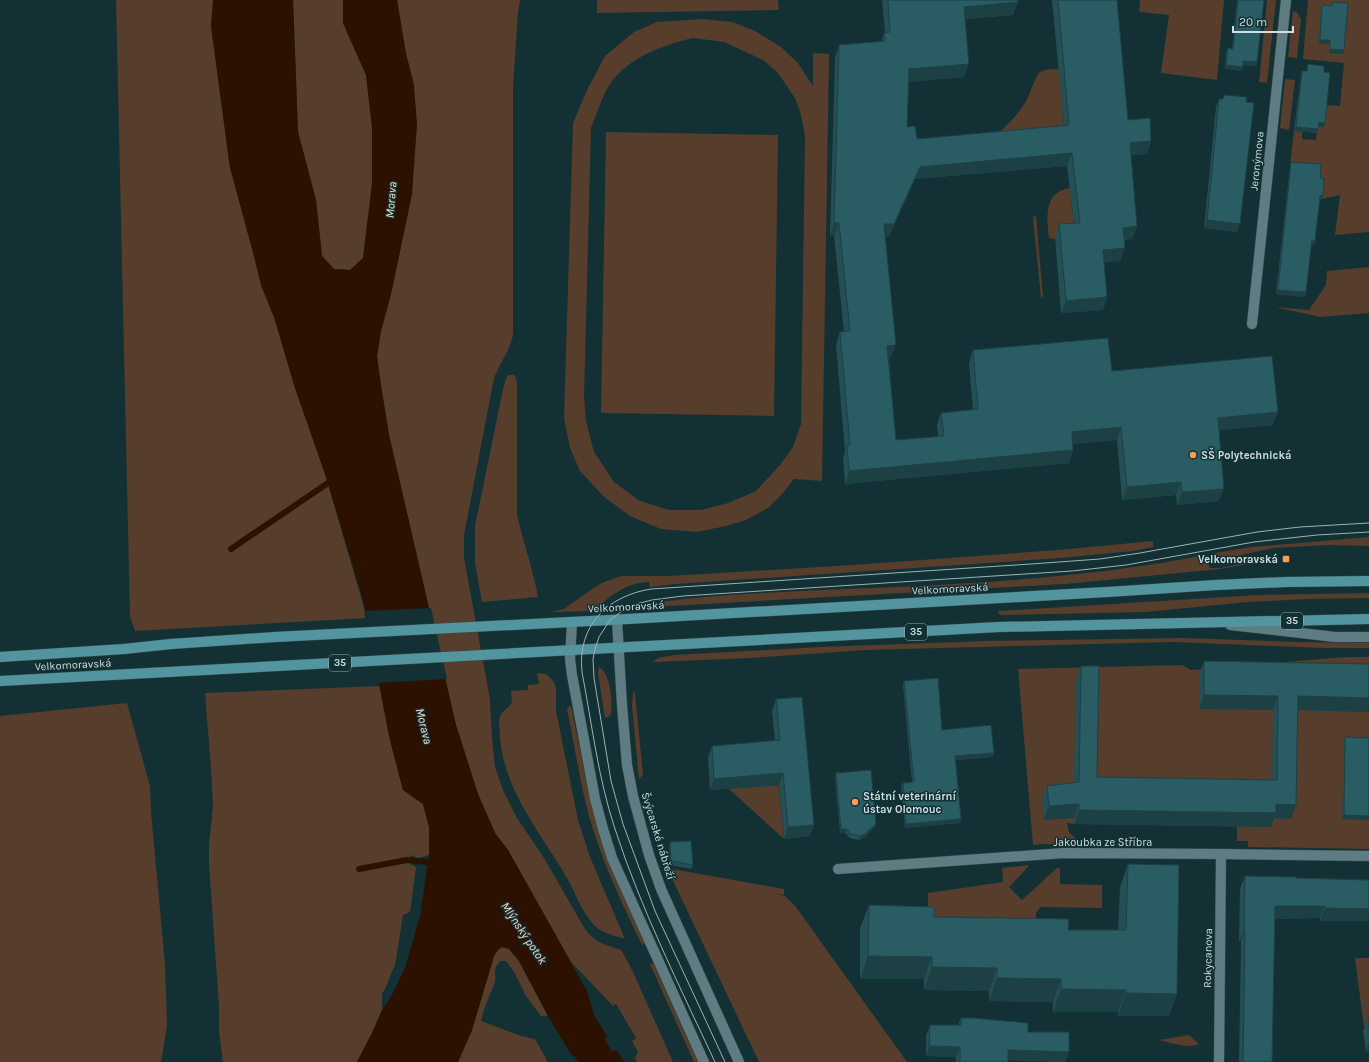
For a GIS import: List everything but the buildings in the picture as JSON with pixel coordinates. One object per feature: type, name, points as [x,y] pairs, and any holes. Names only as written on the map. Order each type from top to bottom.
[{"type":"main road","name":"Velkomoravská","points":[[0,657],[275,637],[531,623],[617,620],[1216,585],[1369,581]]},
{"type":"main road","name":"35","points":[[570,651],[991,628],[1369,619]]},
{"type":"main road","name":"Velkomoravská","points":[[0,681],[570,651]]},
{"type":"street","name":"Jeronýmova","points":[[1252,324],[1286,0]]},
{"type":"street","name":"Švýcarské nábřeží","points":[[617,620],[627,765],[633,796],[649,855],[661,889],[739,1062]]},
{"type":"street","points":[[572,622],[570,651],[571,670],[595,799],[607,842],[627,894],[704,1062]]},
{"type":"street","points":[[1214,623],[1335,637],[1369,637]]},
{"type":"street","name":"Jakoubka ze Stříbra","points":[[838,869],[1064,853],[1369,856]]},
{"type":"street","name":"Rokycanova","points":[[1219,1062],[1221,854]]},
{"type":"shaded area","points":[[116,0],[214,0],[211,26],[229,160],[261,285],[274,317],[295,388],[325,474],[367,618],[135,631],[130,617]]},
{"type":"shaded area","points":[[293,0],[343,0],[343,23],[366,75],[372,127],[372,184],[363,258],[350,270],[334,269],[322,256],[316,200],[298,132]]},
{"type":"shaded area","points":[[397,0],[520,0],[513,86],[513,335],[510,346],[494,378],[464,535],[464,558],[490,699],[495,767],[503,790],[517,818],[544,858],[585,929],[597,941],[621,950],[623,953],[673,1062],[637,1062],[635,1058],[638,1052],[632,1041],[636,1038],[616,1004],[613,1006],[571,962],[508,850],[495,833],[478,794],[456,725],[389,435],[377,356],[381,331],[391,294],[412,194],[414,85],[406,54]]},
{"type":"shaded area","points":[[597,0],[778,0],[779,10],[597,13]]},
{"type":"shaded area","points":[[1140,0],[1224,0],[1217,80],[1161,73],[1169,15],[1139,12]]},
{"type":"shaded area","points":[[1267,0],[1276,0],[1267,83],[1259,82]]},
{"type":"shaded area","points":[[1308,0],[1369,0],[1369,232],[1335,235],[1340,195],[1322,199],[1290,166],[1294,131],[1302,131],[1302,139],[1316,140],[1317,126],[1324,127],[1326,105],[1340,106],[1344,63],[1303,59]]},
{"type":"shaded area","points":[[1293,11],[1297,12],[1301,19],[1297,58],[1288,57]]},
{"type":"shaded area","points":[[703,19],[732,22],[755,31],[781,47],[798,63],[813,86],[813,53],[829,54],[822,481],[794,479],[768,508],[746,520],[697,532],[661,529],[630,516],[603,496],[580,471],[570,448],[564,418],[573,123],[588,88],[605,56],[634,32],[657,22]],"holes":[[[693,38],[724,42],[763,60],[778,73],[795,98],[801,115],[805,137],[801,424],[793,447],[780,465],[756,491],[728,503],[701,510],[669,510],[640,501],[614,482],[594,452],[586,421],[584,397],[591,128],[606,91],[613,80],[632,62],[655,50]]]},
{"type":"shaded area","points":[[1059,69],[1065,138],[997,135],[1022,108],[1040,72]]},
{"type":"shaded area","points":[[1285,79],[1295,80],[1289,130],[1280,128]]},
{"type":"shaded area","points":[[606,132],[778,135],[774,416],[601,413]]},
{"type":"shaded area","points":[[1070,188],[1075,235],[1055,237],[1055,239],[1049,238],[1048,214],[1051,200],[1061,190]]},
{"type":"shaded area","points":[[1033,217],[1036,217],[1043,297],[1041,298]]},
{"type":"shaded area","points":[[1369,267],[1369,313],[1320,317],[1275,307],[1309,310],[1326,285],[1327,271]]},
{"type":"shaded area","points":[[514,375],[517,383],[517,514],[538,597],[482,602],[475,563],[475,526],[503,389],[507,376]]},
{"type":"shaded area","points":[[1369,537],[1369,546],[1327,545],[1273,548],[1223,559],[1219,559],[1215,553],[1251,547]]},
{"type":"shaded area","points":[[1153,541],[1153,547],[1133,551],[1061,558],[675,584],[650,587],[649,582],[634,584],[626,587],[612,595],[595,611],[550,612],[564,609],[595,587],[621,576],[669,576],[852,565],[1058,550]]},
{"type":"shaded area","points":[[1205,555],[1210,568],[1221,568],[1258,560],[1278,559],[1220,569],[1065,584],[652,607],[652,603],[734,595],[790,591],[956,584],[1039,578],[1122,569]]},
{"type":"shaded area","points":[[1369,593],[1369,598],[1248,602],[1146,612],[1001,615],[998,613],[999,611],[1257,595]]},
{"type":"shaded area","points":[[1183,638],[1369,643],[1369,648],[1325,648],[1174,642],[866,650],[751,658],[653,662],[658,658],[674,655],[819,647],[986,641]]},
{"type":"shaded area","points":[[1345,657],[1369,657],[1369,849],[1248,847],[1248,841],[1237,841],[1237,827],[1272,793],[1074,824],[1067,823],[1069,832],[1082,845],[1033,845],[1018,669],[1182,665],[1191,670]]},
{"type":"shaded area","points":[[599,667],[606,675],[612,704],[610,716],[605,718],[598,673]]},
{"type":"shaded area","points":[[537,673],[546,674],[554,682],[556,689],[556,711],[578,820],[590,857],[625,939],[601,931],[585,914],[568,880],[524,809],[508,775],[503,757],[499,719],[502,713],[512,703],[511,691],[528,690],[528,685],[539,684]]},
{"type":"shaded area","points":[[380,686],[389,736],[403,790],[423,804],[429,827],[429,855],[418,858],[410,855],[410,864],[416,867],[410,912],[403,915],[395,966],[382,994],[382,1010],[357,1062],[223,1062],[219,1032],[219,1006],[209,864],[209,844],[213,806],[205,693]]},
{"type":"shaded area","points":[[633,692],[635,693],[643,775],[639,779],[632,706]]},
{"type":"shaded area","points":[[127,703],[150,786],[165,964],[167,1026],[161,1062],[0,1062],[0,716]]},
{"type":"shaded area","points":[[571,706],[588,790],[611,867],[645,944],[642,945],[611,877],[590,820],[582,789],[567,709]]},
{"type":"shaded area","points":[[779,785],[784,839],[729,789]]},
{"type":"shaded area","points":[[1028,865],[1028,867],[1009,887],[1022,900],[1057,868],[1060,868],[1060,884],[1102,885],[1102,908],[1040,907],[1036,913],[1035,940],[928,927],[928,893],[1003,882],[1002,868]]},
{"type":"shaded area","points":[[667,868],[784,889],[784,895],[776,894],[785,896],[796,907],[907,1062],[759,1062]]},
{"type":"shaded area","points":[[502,947],[509,949],[519,961],[548,1016],[541,1016],[526,996],[514,972],[506,961],[500,961],[495,970],[495,982],[481,1021],[521,1036],[535,1039],[548,1062],[458,1062],[472,1030],[494,956]]},
{"type":"shaded area","points":[[1355,958],[1369,958],[1369,1027],[1364,1027]]},
{"type":"shaded area","points":[[653,963],[698,1062],[694,1062],[650,964]]},
{"type":"shaded area","points":[[1189,1035],[1199,1044],[1184,1046],[1159,1040]]},
{"type":"water","points":[[213,0],[293,0],[298,132],[316,200],[322,256],[334,269],[350,270],[363,258],[372,184],[372,127],[366,75],[343,23],[343,0],[397,0],[406,54],[414,85],[417,125],[412,194],[391,294],[381,331],[377,356],[389,435],[456,725],[478,794],[495,833],[508,850],[587,991],[594,1015],[607,1036],[604,1038],[612,1052],[616,1050],[624,1062],[578,1062],[574,1055],[572,1056],[548,1016],[519,961],[509,949],[502,947],[494,956],[472,1030],[458,1062],[357,1062],[382,1010],[392,995],[405,968],[420,916],[429,855],[429,827],[423,804],[403,790],[389,736],[363,600],[325,474],[295,388],[274,317],[261,285],[230,168],[211,26]]},
{"type":"pier","points":[[431,608],[447,679],[377,683],[364,611]]},
{"type":"waterway","points":[[231,549],[328,483]]},
{"type":"waterway","points":[[359,869],[407,860],[435,863]]},
{"type":"tram line","points":[[715,1062],[649,918],[625,859],[604,790],[582,672],[582,656],[584,641],[590,627],[598,616],[609,606],[621,598],[651,589],[1100,559],[1257,532],[1300,527],[1369,523]]},
{"type":"tram line","points":[[725,1062],[655,911],[623,824],[611,781],[594,678],[593,659],[599,637],[610,620],[622,611],[636,604],[652,600],[683,596],[1072,571],[1126,565],[1254,542],[1317,535],[1369,532]]},
{"type":"place","name":"SŠ Polytechnická","points":[[1193,455]]},
{"type":"place","name":"Velkomoravská","points":[[1286,559]]},
{"type":"place","name":"Státní veterinární ústav Olomouc","points":[[855,802]]},
{"type":"water label","name":"Morava","points":[[391,200]]},
{"type":"water label","name":"Morava","points":[[424,726]]},
{"type":"water label","name":"Mlýnský potok","points":[[524,933]]}]
